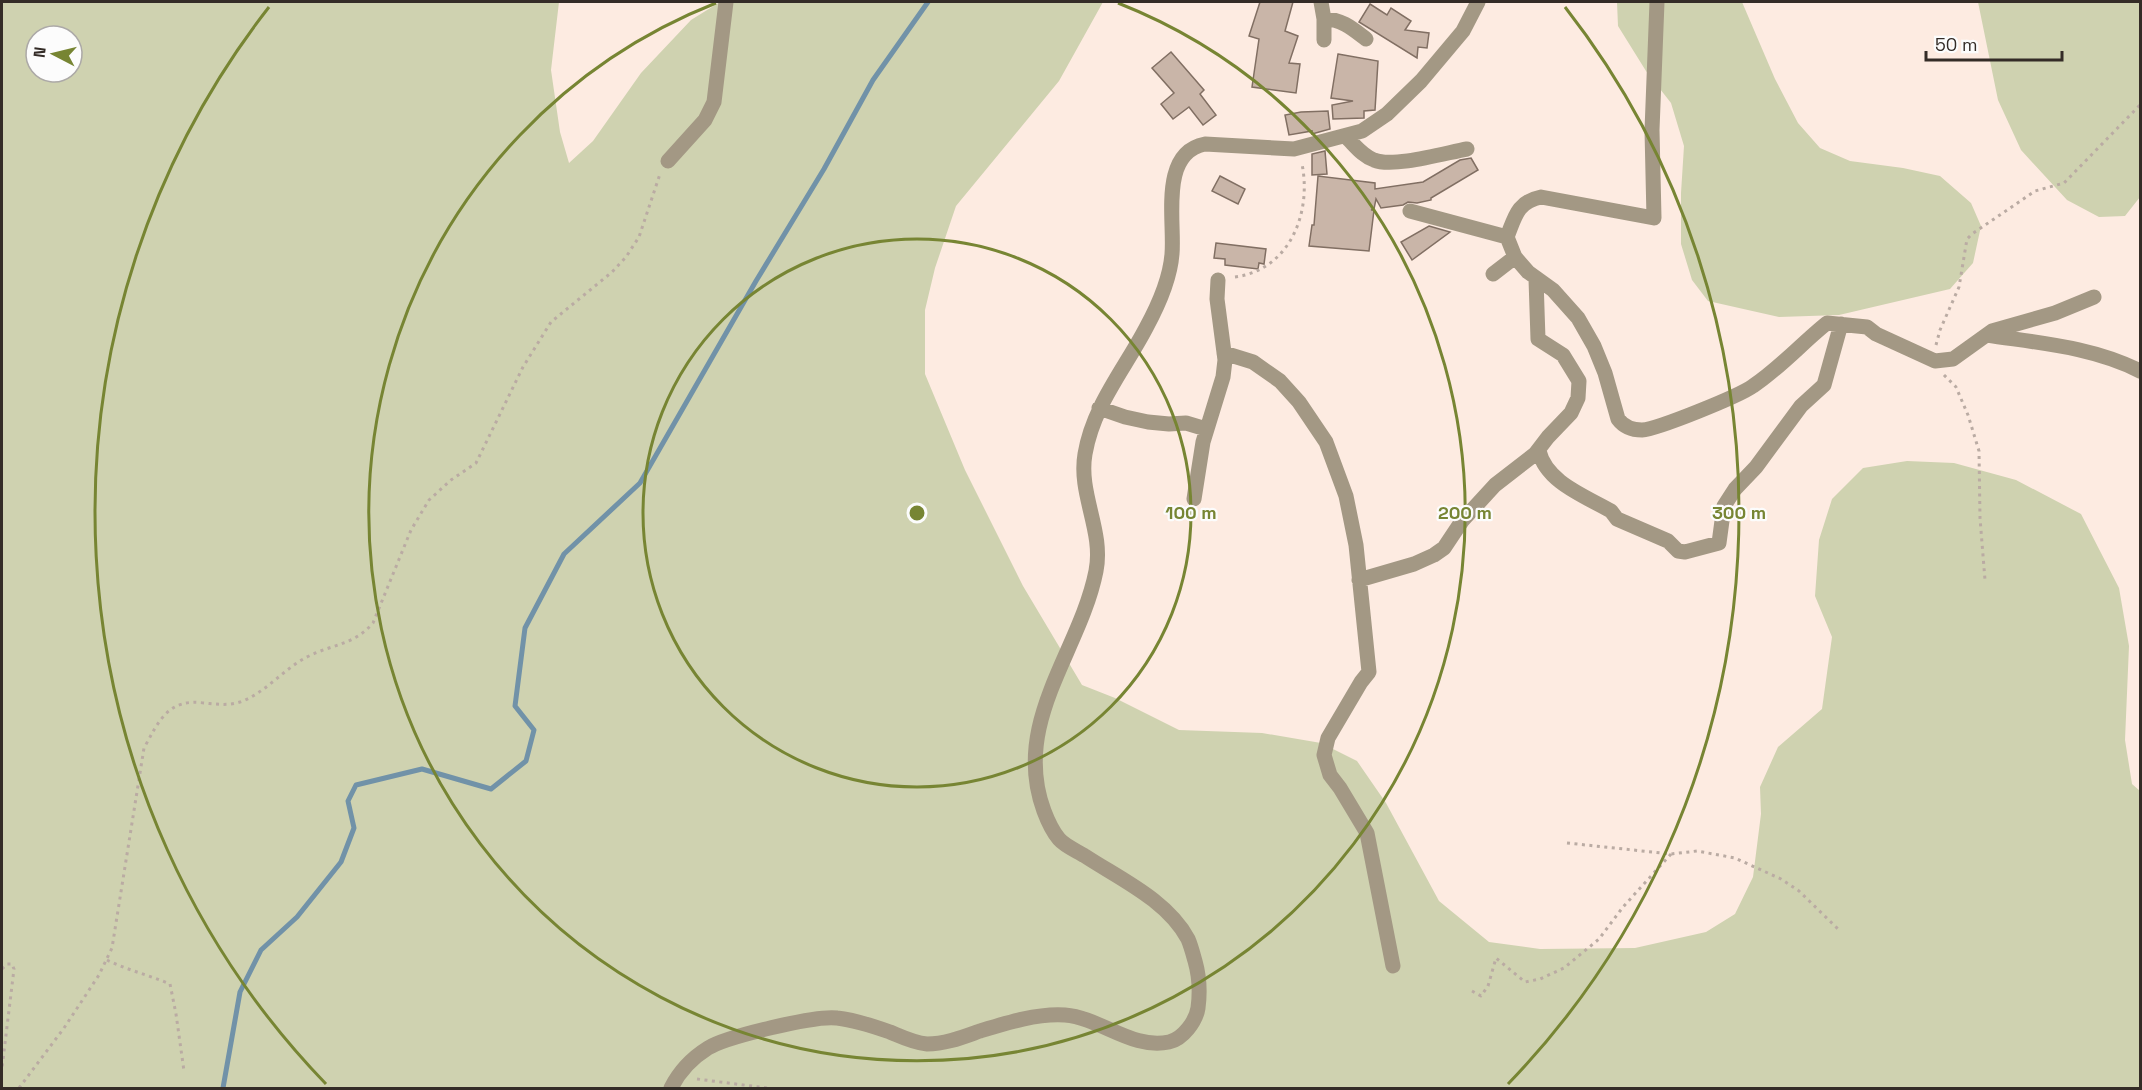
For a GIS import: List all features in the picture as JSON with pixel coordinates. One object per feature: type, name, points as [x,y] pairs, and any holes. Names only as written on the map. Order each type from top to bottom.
[{"type":"street","points":[[668,161],[705,120],[714,102],[726,2]]},
{"type":"street","points":[[1321,2],[1324,40]]},
{"type":"street","points":[[674,1083],[691,1061],[711,1046],[795,1022],[833,1017],[871,1025],[919,1043],[937,1044],[1020,1021],[1061,1015],[1085,1018],[1108,1027],[1122,1036],[1139,1041],[1163,1044],[1177,1040],[1185,1033],[1198,1011],[1198,974],[1189,941],[1173,918],[1152,899],[1059,839],[1044,811],[1037,782],[1035,748],[1042,715],[1086,603],[1096,570],[1098,552],[1096,533],[1083,473],[1085,455],[1099,408],[1146,329],[1163,294],[1172,257],[1171,201],[1175,175],[1185,153],[1204,144],[1299,148],[1362,131],[1387,114],[1421,81],[1463,31],[1478,2]]},
{"type":"street","points":[[1657,2],[1652,130],[1654,218],[1540,197],[1528,200],[1516,213],[1507,237],[1515,257],[1536,279],[1553,290],[1578,318],[1594,346],[1605,373],[1618,419],[1623,424],[1644,430],[1667,423],[1751,388],[1778,368],[1809,337],[1827,323],[1867,327],[1876,334],[1935,361],[1953,359],[1992,331],[2055,313],[2094,297]]},
{"type":"street","points":[[1324,19],[1344,23],[1366,39]]},
{"type":"street","points":[[1345,136],[1374,161],[1416,159],[1467,149]]},
{"type":"street","points":[[1410,211],[1507,237]]},
{"type":"street","points":[[1493,274],[1515,257]]},
{"type":"street","points":[[1359,580],[1414,564],[1444,548],[1462,521],[1495,485],[1539,451],[1548,437],[1571,413],[1578,398],[1579,381],[1563,355],[1538,339],[1536,279]]},
{"type":"street","points":[[1194,499],[1206,429],[1216,407],[1223,377],[1224,353],[1217,299],[1218,280]]},
{"type":"street","points":[[1539,451],[1541,460],[1554,478],[1611,511],[1617,519],[1685,552],[1719,543],[1724,506],[1735,489],[1762,460],[1801,406],[1824,385],[1841,324]]},
{"type":"street","points":[[1987,335],[2096,353],[2140,371]]},
{"type":"street","points":[[1224,353],[1253,362],[1280,381],[1299,402],[1326,442],[1346,496],[1356,545],[1370,672],[1361,682],[1328,738],[1323,755],[1330,775],[1367,833],[1393,966]]},
{"type":"street","points":[[1099,408],[1148,422],[1186,423],[1206,429]]},
{"type":"path","points":[[1218,280],[1239,277],[1269,265],[1286,248],[1298,229],[1305,195],[1299,148]]},
{"type":"path","points":[[19,1089],[70,1020],[99,975],[112,948],[144,748],[157,724],[170,710],[188,700],[224,705],[252,697],[308,656],[349,642],[364,633],[373,623],[411,530],[429,500],[451,480],[476,463],[523,367],[551,322],[612,272],[626,257],[639,237],[658,177],[668,161]]},
{"type":"path","points":[[1567,843],[1671,854],[1697,851],[1734,858],[1781,879],[1799,891],[1838,929]]},
{"type":"path","points":[[1472,992],[1481,996],[1488,986],[1496,958],[1525,982],[1540,979],[1564,968],[1599,939],[1623,907],[1671,854]]},
{"type":"path","points":[[107,960],[126,970],[170,984],[184,1071]]},
{"type":"path","points":[[2,969],[7,964],[12,964],[14,969],[2,1068]]},
{"type":"path","points":[[674,1083],[767,1089]]},
{"type":"green space","points":[[2,2],[559,2],[551,70],[560,132],[569,163],[593,141],[641,73],[691,20],[720,2],[1103,2],[1059,81],[956,206],[935,268],[925,310],[925,374],[965,470],[1023,586],[1082,685],[1115,698],[1179,730],[1262,733],[1321,743],[1357,761],[1386,803],[1439,901],[1489,942],[1540,949],[1635,948],[1706,932],[1735,914],[1753,877],[1761,814],[1760,787],[1778,747],[1822,709],[1832,637],[1815,596],[1819,540],[1832,499],[1863,468],[1907,461],[1954,463],[2016,480],[2081,514],[2119,588],[2129,646],[2125,740],[2132,784],[2140,791],[2140,1088],[2,1088]]},
{"type":"green space","points":[[1617,2],[1742,2],[1775,79],[1798,123],[1820,148],[1850,161],[1903,168],[1940,176],[1971,203],[1981,226],[1973,263],[1950,289],[1839,315],[1779,317],[1708,301],[1692,280],[1681,244],[1684,146],[1671,103],[1646,71],[1618,26]]},
{"type":"green space","points":[[1978,2],[2140,2],[2140,197],[2125,216],[2099,217],[2067,200],[2021,150],[1998,100]]},
{"type":"building","points":[[1260,2],[1293,2],[1285,31],[1298,36],[1289,63],[1300,64],[1296,93],[1252,87],[1259,39],[1249,36]]},
{"type":"building","points":[[1370,4],[1387,15],[1391,8],[1411,21],[1405,30],[1429,33],[1427,48],[1418,47],[1417,58],[1359,22]]},
{"type":"building","points":[[1171,52],[1204,90],[1200,94],[1216,115],[1203,125],[1189,107],[1173,119],[1161,104],[1174,93],[1152,68]]},
{"type":"building","points":[[1338,54],[1378,61],[1375,110],[1364,111],[1364,118],[1333,119],[1332,105],[1353,101],[1331,98]]},
{"type":"building","points":[[1328,111],[1330,129],[1312,134],[1312,131],[1289,135],[1285,115]]},
{"type":"building","points":[[1325,151],[1327,174],[1312,175],[1312,154]]},
{"type":"building","points":[[1471,158],[1478,170],[1431,200],[1381,208],[1376,199],[1374,209],[1371,210],[1374,210],[1369,251],[1309,246],[1312,225],[1314,225],[1318,176],[1375,183],[1375,189],[1423,182],[1460,160]]},
{"type":"building","points":[[1220,176],[1245,189],[1238,204],[1212,191]]},
{"type":"building","points":[[1429,226],[1450,232],[1412,260],[1401,242]]},
{"type":"building","points":[[1216,243],[1266,249],[1264,264],[1259,263],[1258,269],[1225,265],[1225,259],[1214,258]]},
{"type":"waterway","points":[[223,1088],[240,992],[261,950],[297,917],[341,862],[354,828],[348,801],[356,785],[422,769],[491,789],[526,761],[534,730],[515,706],[525,628],[564,554],[640,483],[756,281],[824,169],[873,80],[928,2]]}]
